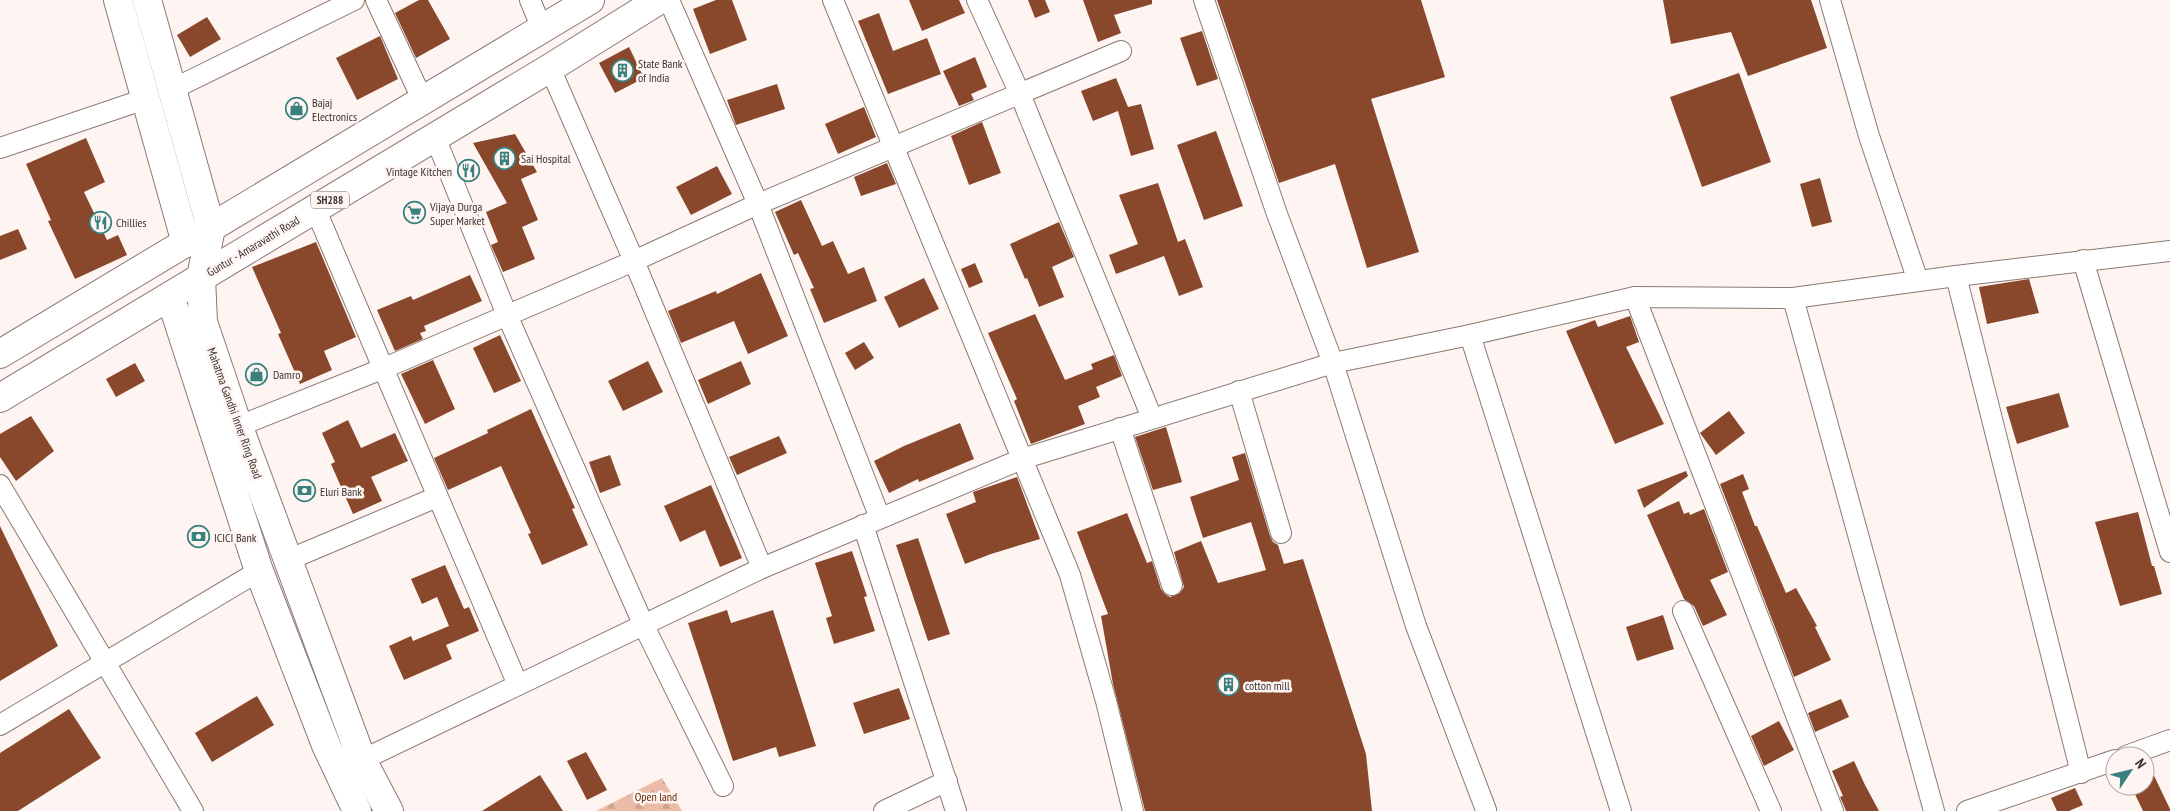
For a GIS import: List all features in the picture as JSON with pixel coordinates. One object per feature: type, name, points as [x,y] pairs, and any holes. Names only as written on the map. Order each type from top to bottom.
[{"type":"main road","points":[[118,0],[186,243]]},
{"type":"main road","name":"Mahatma Gandhi Inner Ring Road","points":[[147,0],[211,228],[202,277],[203,322],[239,426],[362,760],[389,811]]},
{"type":"main road","points":[[0,354],[305,170],[468,75],[590,0]]},
{"type":"main road","name":"Guntur - Amaravathi Road","points":[[0,398],[550,68],[659,0]]},
{"type":"main road","points":[[468,75],[486,106]]},
{"type":"main road","name":"Mahatma Gandhi Inner Ring Road","points":[[170,296],[259,571],[326,745],[357,811]]},
{"type":"street","points":[[171,90],[354,0]]},
{"type":"street","points":[[376,0],[423,102]]},
{"type":"street","points":[[530,0],[542,29]]},
{"type":"street","points":[[668,0],[758,204],[871,522],[956,811]]},
{"type":"street","points":[[833,0],[1070,575],[1106,701],[1133,811]]},
{"type":"street","points":[[977,0],[1020,94],[1152,418]]},
{"type":"street","points":[[1204,0],[1277,214],[1333,363],[1416,626],[1486,810]]},
{"type":"street","points":[[1830,0],[1869,136],[1918,281]]},
{"type":"street","points":[[239,426],[382,369],[634,261],[758,204],[1121,50]]},
{"type":"street","points":[[550,68],[634,261],[762,568]]},
{"type":"street","points":[[0,148],[145,99]]},
{"type":"street","points":[[435,137],[507,315],[644,626],[723,786]]},
{"type":"street","points":[[315,208],[518,685]]},
{"type":"street","points":[[362,760],[762,568],[1022,459],[1333,363],[1470,335],[1635,296],[1793,298],[2084,260],[2170,251]]},
{"type":"street","points":[[2084,260],[2170,552]]},
{"type":"street","points":[[1956,276],[2081,773]]},
{"type":"street","points":[[1635,296],[1833,811]]},
{"type":"street","points":[[1793,298],[1934,811]]},
{"type":"street","points":[[1470,335],[1621,811]]},
{"type":"street","points":[[1239,391],[1281,533]]},
{"type":"street","points":[[1120,428],[1172,585]]},
{"type":"street","points":[[0,485],[193,811]]},
{"type":"street","points":[[288,560],[437,497]]},
{"type":"street","points":[[0,725],[259,571]]},
{"type":"street","points":[[1683,611],[1771,811]]},
{"type":"street","points":[[2154,746],[2170,740]]},
{"type":"street","points":[[1967,811],[2105,764]]},
{"type":"street","points":[[884,811],[947,781]]},
{"type":"green space","name":"Open land","points":[[662,778],[682,811],[596,811]]},
{"type":"building","points":[[419,0],[428,0],[450,39],[416,58],[395,13]]},
{"type":"building","points":[[716,0],[732,0],[747,40],[710,54],[693,9]]},
{"type":"building","points":[[909,0],[959,0],[965,13],[922,31]]},
{"type":"building","points":[[1028,0],[1045,0],[1050,12],[1035,18]]},
{"type":"building","points":[[1083,0],[1152,0],[1152,4],[1114,15],[1121,33],[1098,42]]},
{"type":"building","points":[[1217,0],[1421,0],[1445,77],[1371,99],[1419,252],[1367,268],[1335,164],[1279,183]]},
{"type":"building","points":[[1663,0],[1811,0],[1827,48],[1748,76],[1731,32],[1671,44]]},
{"type":"building","points":[[879,13],[893,51],[927,38],[941,74],[888,94],[858,21]]},
{"type":"building","points":[[207,17],[221,39],[190,57],[177,35]]},
{"type":"building","points":[[1202,31],[1218,79],[1197,86],[1180,38]]},
{"type":"building","points":[[380,36],[398,79],[357,100],[336,58]]},
{"type":"building","name":"State Bank of India","points":[[629,47],[644,78],[615,93],[599,63]]},
{"type":"building","points":[[975,57],[987,87],[971,94],[974,100],[959,106],[943,71]]},
{"type":"building","points":[[1739,73],[1771,162],[1702,187],[1670,97]]},
{"type":"building","points":[[1116,78],[1128,107],[1141,104],[1154,149],[1131,156],[1118,111],[1093,121],[1081,91]]},
{"type":"building","points":[[777,84],[785,109],[736,125],[727,100]]},
{"type":"building","points":[[864,107],[876,137],[838,154],[825,124]]},
{"type":"building","points":[[982,122],[1001,173],[969,185],[951,136]]},
{"type":"building","points":[[1216,131],[1243,206],[1204,220],[1177,145]]},
{"type":"building","points":[[515,134],[537,172],[521,179],[538,220],[522,227],[535,259],[503,272],[491,245],[498,242],[486,212],[507,203],[473,143]]},
{"type":"building","points":[[86,138],[105,182],[84,192],[107,240],[118,235],[127,255],[75,279],[48,221],[51,220],[26,164]]},
{"type":"building","points":[[887,163],[896,184],[861,196],[854,177]]},
{"type":"building","points":[[717,166],[732,194],[691,215],[676,187]]},
{"type":"building","points":[[1820,178],[1832,222],[1812,227],[1800,184]]},
{"type":"building","points":[[1158,183],[1178,242],[1185,239],[1203,287],[1179,296],[1164,256],[1116,274],[1109,255],[1138,244],[1119,195]]},
{"type":"building","points":[[801,200],[822,246],[833,241],[848,274],[864,267],[877,301],[824,323],[810,289],[814,288],[798,253],[794,255],[775,212]]},
{"type":"building","points":[[1059,222],[1074,257],[1052,267],[1064,297],[1039,307],[1010,244]]},
{"type":"building","points":[[18,229],[27,249],[0,260],[0,236]]},
{"type":"building","points":[[316,242],[356,337],[324,351],[332,370],[300,384],[278,334],[281,333],[252,267]]},
{"type":"building","points":[[975,263],[983,282],[969,288],[961,269]]},
{"type":"building","points":[[761,273],[788,336],[748,354],[734,321],[681,343],[668,311],[716,291],[717,294]]},
{"type":"building","points":[[470,275],[482,301],[424,326],[426,331],[420,333],[423,339],[395,351],[377,310],[411,296],[413,300]]},
{"type":"building","points":[[924,278],[939,309],[899,328],[884,297]]},
{"type":"building","points":[[2029,279],[2039,313],[1987,324],[1979,287]]},
{"type":"building","points":[[1035,314],[1065,380],[1093,369],[1091,364],[1114,355],[1122,376],[1096,387],[1100,397],[1078,406],[1085,424],[1031,444],[1014,401],[1017,399],[988,333]]},
{"type":"building","points":[[1630,316],[1639,342],[1626,347],[1664,424],[1615,444],[1566,331],[1595,320],[1598,327]]},
{"type":"building","points":[[500,335],[521,381],[494,393],[473,348]]},
{"type":"building","points":[[864,342],[874,358],[855,370],[845,353]]},
{"type":"building","points":[[433,360],[455,409],[425,424],[401,374]]},
{"type":"building","points":[[648,361],[663,392],[623,411],[608,381]]},
{"type":"building","points":[[741,361],[751,384],[708,404],[698,380]]},
{"type":"building","points":[[135,363],[145,381],[116,397],[106,379]]},
{"type":"building","points":[[2059,393],[2069,427],[2017,444],[2006,407]]},
{"type":"building","points":[[531,409],[575,508],[572,509],[588,545],[542,565],[528,534],[531,533],[501,466],[448,490],[434,458],[488,433],[487,430]]},
{"type":"building","points":[[1729,411],[1745,433],[1716,455],[1700,433]]},
{"type":"building","points":[[31,416],[54,451],[16,481],[0,457],[0,434]]},
{"type":"building","points":[[348,420],[361,448],[395,433],[408,461],[371,477],[382,501],[353,514],[331,464],[335,462],[322,433]]},
{"type":"building","points":[[960,423],[974,459],[919,482],[918,479],[889,493],[874,461],[904,446]]},
{"type":"building","points":[[1166,427],[1182,482],[1153,490],[1135,437]]},
{"type":"building","points":[[779,436],[787,453],[737,475],[729,457]]},
{"type":"building","name":"cotton mill","points":[[1245,453],[1270,536],[1273,542],[1278,545],[1284,564],[1303,559],[1366,754],[1372,811],[1145,811],[1113,684],[1101,616],[1108,614],[1077,532],[1127,513],[1147,563],[1152,561],[1161,589],[1170,597],[1180,593],[1184,587],[1174,552],[1201,541],[1218,583],[1266,570],[1251,522],[1203,538],[1190,497],[1239,480],[1232,457]]},
{"type":"building","points":[[610,455],[621,485],[600,493],[589,462]]},
{"type":"building","points":[[1686,471],[1688,476],[1644,508],[1637,490]]},
{"type":"building","points":[[1743,474],[1749,489],[1742,492],[1755,526],[1757,526],[1786,593],[1796,588],[1817,626],[1815,627],[1831,660],[1794,677],[1720,484]]},
{"type":"building","points":[[1017,477],[1040,539],[965,564],[946,514],[976,502],[973,492]]},
{"type":"building","points":[[711,485],[742,558],[720,567],[705,530],[680,542],[664,506]]},
{"type":"building","points":[[1679,501],[1684,514],[1689,512],[1690,515],[1704,509],[1728,572],[1710,580],[1727,615],[1703,626],[1694,606],[1684,599],[1647,515]]},
{"type":"building","points":[[2138,512],[2152,566],[2154,566],[2162,594],[2120,606],[2095,522]]},
{"type":"building","points":[[0,526],[58,646],[0,681]]},
{"type":"building","points":[[918,538],[950,634],[928,641],[896,545]]},
{"type":"building","points":[[852,551],[867,596],[864,597],[875,631],[834,644],[826,618],[832,616],[815,563]]},
{"type":"building","points":[[445,565],[464,609],[469,607],[479,631],[446,645],[452,659],[404,680],[389,646],[411,636],[413,641],[449,626],[437,597],[422,604],[411,579]]},
{"type":"building","points":[[727,610],[731,623],[773,610],[816,746],[779,757],[776,747],[733,761],[688,623]]},
{"type":"building","points":[[1663,615],[1674,649],[1637,661],[1626,627]]},
{"type":"building","points":[[899,688],[910,719],[864,734],[853,703]]},
{"type":"building","points":[[257,696],[274,725],[212,762],[195,733]]},
{"type":"building","points":[[1841,699],[1849,717],[1815,732],[1808,713]]},
{"type":"building","points":[[69,709],[101,758],[18,811],[0,811],[0,753]]},
{"type":"building","points":[[1779,721],[1794,750],[1764,766],[1751,736]]},
{"type":"building","points":[[586,752],[607,790],[587,800],[567,761]]},
{"type":"building","points":[[1854,761],[1879,811],[1846,811],[1840,797],[1843,796],[1832,771]]},
{"type":"building","points":[[540,775],[563,811],[482,811]]},
{"type":"building","points":[[2155,778],[2170,811],[2143,811],[2136,796],[2155,796]]},
{"type":"building","points":[[2075,788],[2083,805],[2069,811],[2057,811],[2051,798]]},
{"type":"place","name":"State Bank of India","points":[[622,70]]},
{"type":"place","name":"Bajaj Electronics","points":[[296,109]]},
{"type":"place","name":"Sai Hospital","points":[[505,158]]},
{"type":"place","name":"Vintage Kitchen","points":[[468,171]]},
{"type":"place","name":"Vijaya Durga Super Market","points":[[414,213]]},
{"type":"place","name":"Chillies","points":[[100,222]]},
{"type":"place","name":"Damro","points":[[257,374]]},
{"type":"place","name":"Eluri Bank","points":[[304,491]]},
{"type":"place","name":"ICICI Bank","points":[[198,537]]},
{"type":"place","name":"cotton mill","points":[[1229,685]]}]
